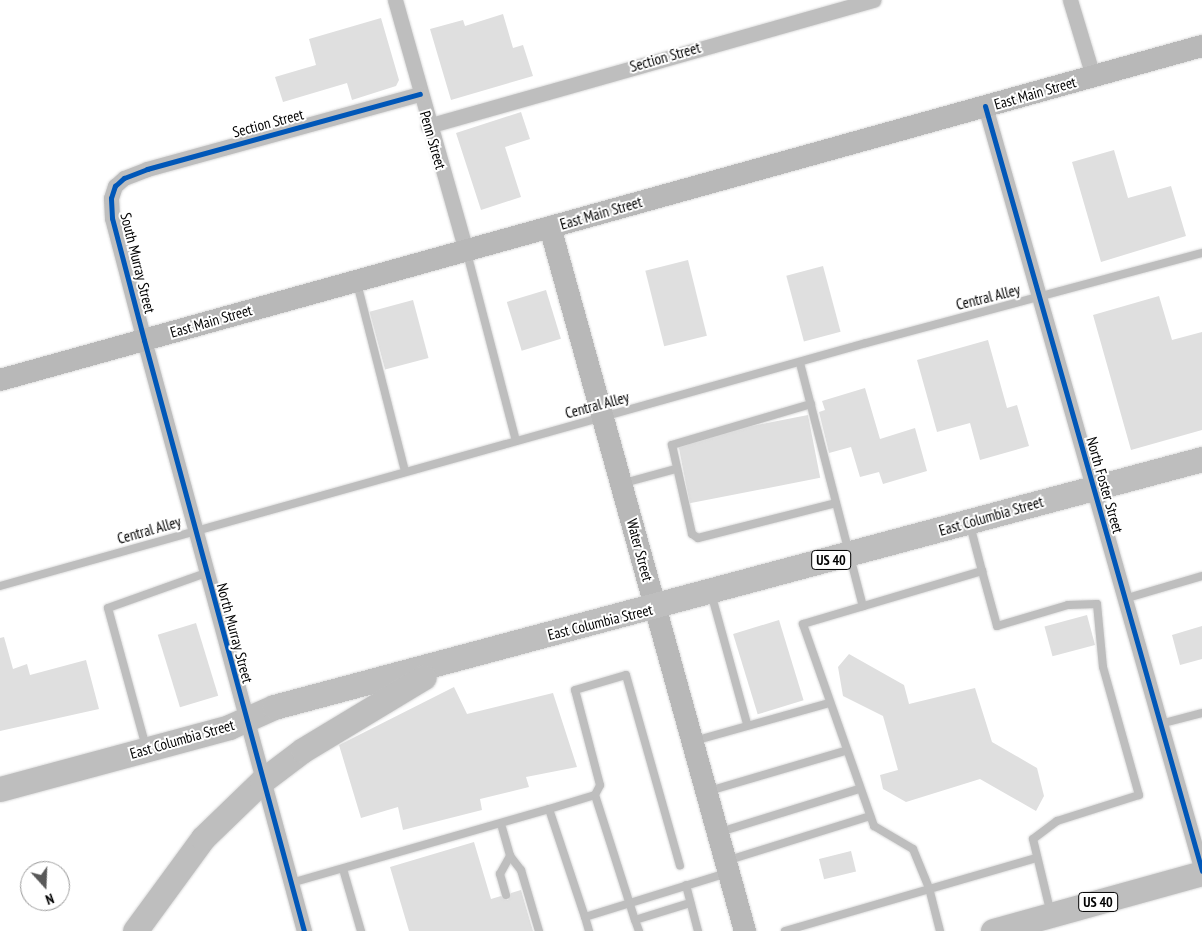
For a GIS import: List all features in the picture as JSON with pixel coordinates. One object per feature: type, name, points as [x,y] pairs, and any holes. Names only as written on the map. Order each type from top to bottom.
[{"type":"main road","name":"East Main Street","points":[[0,380],[1202,46]]},
{"type":"main road","name":"Water Street","points":[[550,227],[745,931]]},
{"type":"main road","name":"East Columbia Street","points":[[0,789],[246,721],[274,707],[655,608],[1093,487],[1202,459]]},
{"type":"main road","name":"US 40","points":[[135,931],[204,838],[262,781],[375,704],[459,658]]},
{"type":"main road","name":"US 40","points":[[993,931],[1202,872]]},
{"type":"street","name":"Penn Street","points":[[395,0],[414,96],[428,126],[466,251]]},
{"type":"street","name":"Section Street","points":[[428,126],[874,0]]},
{"type":"street","points":[[1070,0],[1093,76]]},
{"type":"street","name":"Section Street","points":[[135,174],[414,96]]},
{"type":"street","name":"North Foster Street","points":[[985,106],[1202,872]]},
{"type":"street","name":"South Murray Street","points":[[135,174],[115,186],[111,198],[112,218],[144,340]]},
{"type":"street","name":"North Murray Street","points":[[144,340],[194,531],[304,931]]},
{"type":"lane","points":[[466,251],[516,441]]},
{"type":"lane","name":"Central Alley","points":[[0,586],[516,441],[1202,253]]},
{"type":"lane","points":[[356,281],[405,472]]},
{"type":"lane","points":[[800,363],[863,606]]},
{"type":"lane","points":[[810,404],[675,442],[671,448],[692,534],[698,538],[836,503]]},
{"type":"lane","points":[[622,483],[676,469]]},
{"type":"lane","points":[[969,522],[997,626],[1068,605],[1097,604],[1103,667],[1139,795],[1057,821],[1033,839],[1051,915]]},
{"type":"lane","points":[[146,750],[108,608],[206,572]]},
{"type":"lane","points":[[940,931],[929,888],[913,850],[874,826],[845,751],[803,624],[982,572]]},
{"type":"lane","points":[[1124,598],[1202,576]]},
{"type":"lane","points":[[711,593],[747,724]]},
{"type":"lane","points":[[639,931],[595,795],[600,785],[575,690],[626,676],[680,866]]},
{"type":"lane","points":[[693,741],[747,724],[829,703]]},
{"type":"lane","points":[[1160,724],[1202,713]]},
{"type":"lane","points":[[707,792],[845,751]]},
{"type":"lane","points":[[718,833],[859,789]]},
{"type":"lane","points":[[291,883],[501,824],[595,795]]},
{"type":"lane","points":[[549,809],[589,931]]},
{"type":"lane","points":[[585,918],[686,885],[728,867],[870,816]]},
{"type":"lane","points":[[501,824],[510,856],[521,870],[539,931]]},
{"type":"lane","points":[[506,895],[500,874],[510,856]]},
{"type":"lane","points":[[785,931],[1038,858]]},
{"type":"lane","points":[[343,869],[361,931]]},
{"type":"lane","points":[[686,885],[698,931]]},
{"type":"lane","points":[[636,920],[690,903]]},
{"type":"building","points":[[503,14],[513,48],[523,45],[533,76],[451,100],[430,29],[463,20],[465,26]]},
{"type":"building","points":[[381,18],[399,80],[396,86],[352,100],[347,83],[283,102],[275,77],[316,65],[309,39]]},
{"type":"building","points":[[521,112],[530,139],[505,147],[521,197],[481,210],[456,133]]},
{"type":"building","points":[[1114,150],[1128,198],[1171,186],[1186,236],[1101,262],[1072,162]]},
{"type":"building","points":[[688,260],[707,336],[664,346],[645,271]]},
{"type":"building","points":[[823,266],[841,332],[804,342],[786,276]]},
{"type":"building","points":[[546,290],[561,339],[522,351],[507,302]]},
{"type":"building","points":[[1159,296],[1172,340],[1202,332],[1202,430],[1131,450],[1093,315]]},
{"type":"building","points":[[413,300],[429,358],[385,370],[370,312]]},
{"type":"building","points":[[988,340],[1007,408],[1017,405],[1029,446],[980,460],[970,423],[937,432],[917,360]]},
{"type":"building","points":[[865,388],[880,439],[915,428],[927,471],[883,484],[879,472],[860,477],[851,447],[829,453],[819,412],[825,410],[822,401]]},
{"type":"building","points":[[808,415],[820,478],[690,503],[677,440]]},
{"type":"building","points":[[1087,615],[1095,645],[1053,656],[1044,626]]},
{"type":"building","points":[[779,620],[804,700],[758,714],[733,634]]},
{"type":"building","points":[[196,623],[218,696],[180,707],[158,635]]},
{"type":"building","points":[[1202,626],[1202,659],[1180,665],[1172,635]]},
{"type":"building","points":[[4,637],[13,669],[27,664],[30,675],[86,660],[99,709],[0,731],[0,638]]},
{"type":"building","points":[[849,654],[904,685],[909,704],[975,688],[992,742],[1037,768],[1044,796],[1036,811],[980,779],[906,802],[883,789],[880,775],[898,770],[883,716],[843,696],[838,667]]},
{"type":"building","points":[[454,687],[467,714],[553,693],[577,767],[526,777],[529,787],[480,799],[482,810],[403,830],[398,807],[361,818],[339,745]]},
{"type":"building","points":[[474,842],[491,899],[501,896],[508,900],[511,893],[521,890],[533,931],[409,931],[390,867]]},
{"type":"building","points":[[851,851],[856,871],[824,879],[819,859]]},
{"type":"cycle path","points":[[304,931],[144,340],[112,218],[111,198],[115,186],[124,178],[147,169],[420,94]]},
{"type":"cycle path","points":[[985,106],[1202,871]]}]
